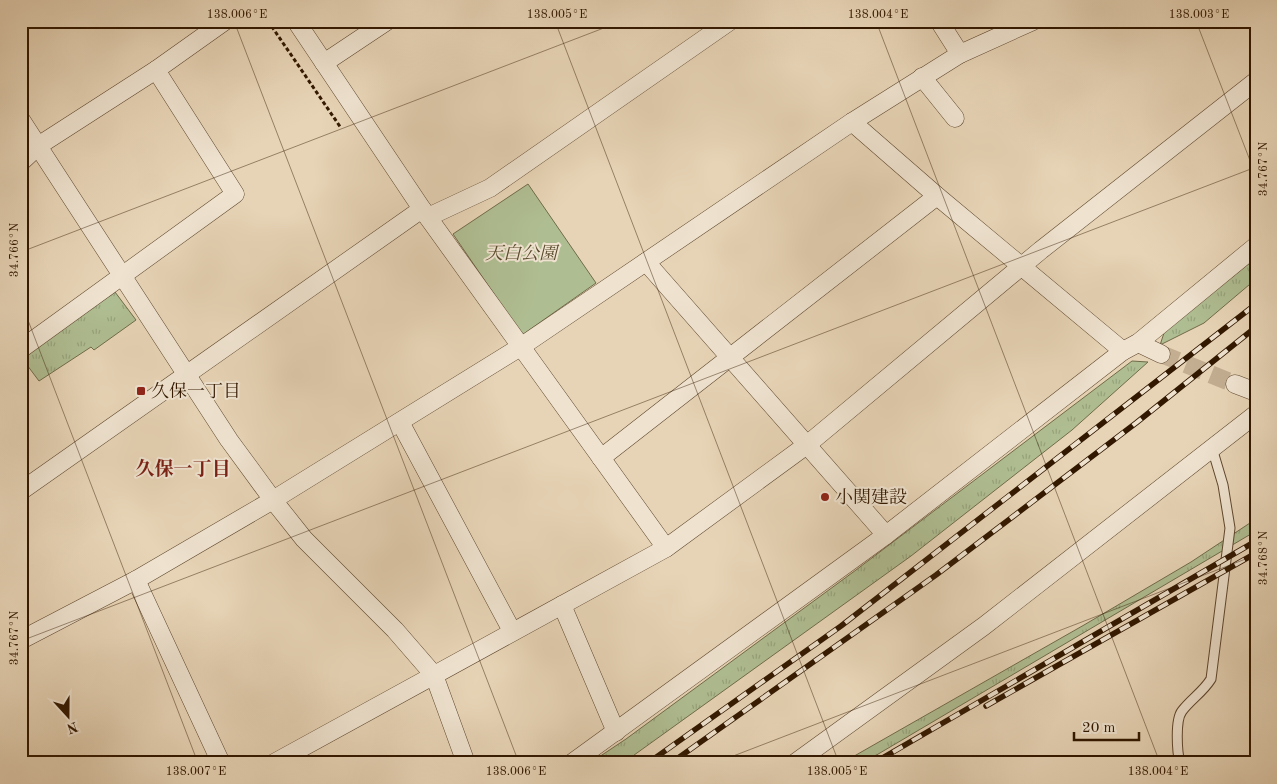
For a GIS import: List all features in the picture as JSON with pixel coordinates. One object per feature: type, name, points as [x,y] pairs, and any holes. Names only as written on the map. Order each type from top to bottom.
[{"type":"street","points":[[21,162],[38,146],[156,70],[225,21]]},
{"type":"street","points":[[296,21],[425,213],[666,548]]},
{"type":"street","points":[[324,63],[387,21]]},
{"type":"street","points":[[21,491],[425,213],[490,188],[730,21]]},
{"type":"street","points":[[939,21],[960,54]]},
{"type":"street","points":[[21,640],[136,580],[273,500],[522,346],[852,122],[922,77],[960,54],[1033,21]]},
{"type":"street","points":[[21,349],[235,194],[156,70]]},
{"type":"street","points":[[922,77],[955,118]]},
{"type":"street","points":[[274,763],[666,548],[808,444],[1041,250],[1256,81]]},
{"type":"street","points":[[21,120],[229,440],[273,500],[304,539],[395,630],[434,674],[466,763]]},
{"type":"street","points":[[852,122],[1021,267],[1130,347],[1161,354]]},
{"type":"street","points":[[600,458],[937,196]]},
{"type":"street","points":[[572,763],[886,535],[1130,347],[1256,246]]},
{"type":"street","points":[[646,262],[808,444],[886,535]]},
{"type":"street","points":[[1235,384],[1256,392]]},
{"type":"street","points":[[795,763],[984,626],[1256,414]]},
{"type":"street","points":[[400,422],[512,631]]},
{"type":"street","points":[[136,580],[221,763]]},
{"type":"street","points":[[562,604],[616,732]]},
{"type":"lane","points":[[1180,763],[1178,733],[1181,712],[1204,690],[1211,678],[1230,528],[1223,485],[1212,448]]},
{"type":"path","points":[[268,21],[346,134]]},
{"type":"green space","name":"天白公園","points":[[528,184],[596,283],[522,335],[453,234]]},
{"type":"green space","points":[[1256,258],[1256,279],[1204,323],[1160,345],[1165,330]]},
{"type":"green space","points":[[115,292],[136,320],[94,350],[91,347],[39,381],[21,357]]},
{"type":"green space","points":[[1132,361],[1148,362],[1072,430],[911,556],[623,763],[590,763],[626,739],[856,570]]},
{"type":"green space","points":[[1256,519],[1256,531],[863,763],[842,763],[1191,562]]},
{"type":"tunnel","points":[[1161,354],[1235,384]]},
{"type":"railway","points":[[648,763],[841,626],[1256,304]]},
{"type":"railway","points":[[671,763],[936,575],[1136,423],[1256,327]]},
{"type":"railway","points":[[874,763],[1256,541]]},
{"type":"railway","points":[[986,706],[1256,553]]},
{"type":"place","name":"久保一丁目","points":[[141,391]]},
{"type":"place","name":"小関建設","points":[[825,497]]},
{"type":"district","name":"久保一丁目","points":[[183,468]]}]
